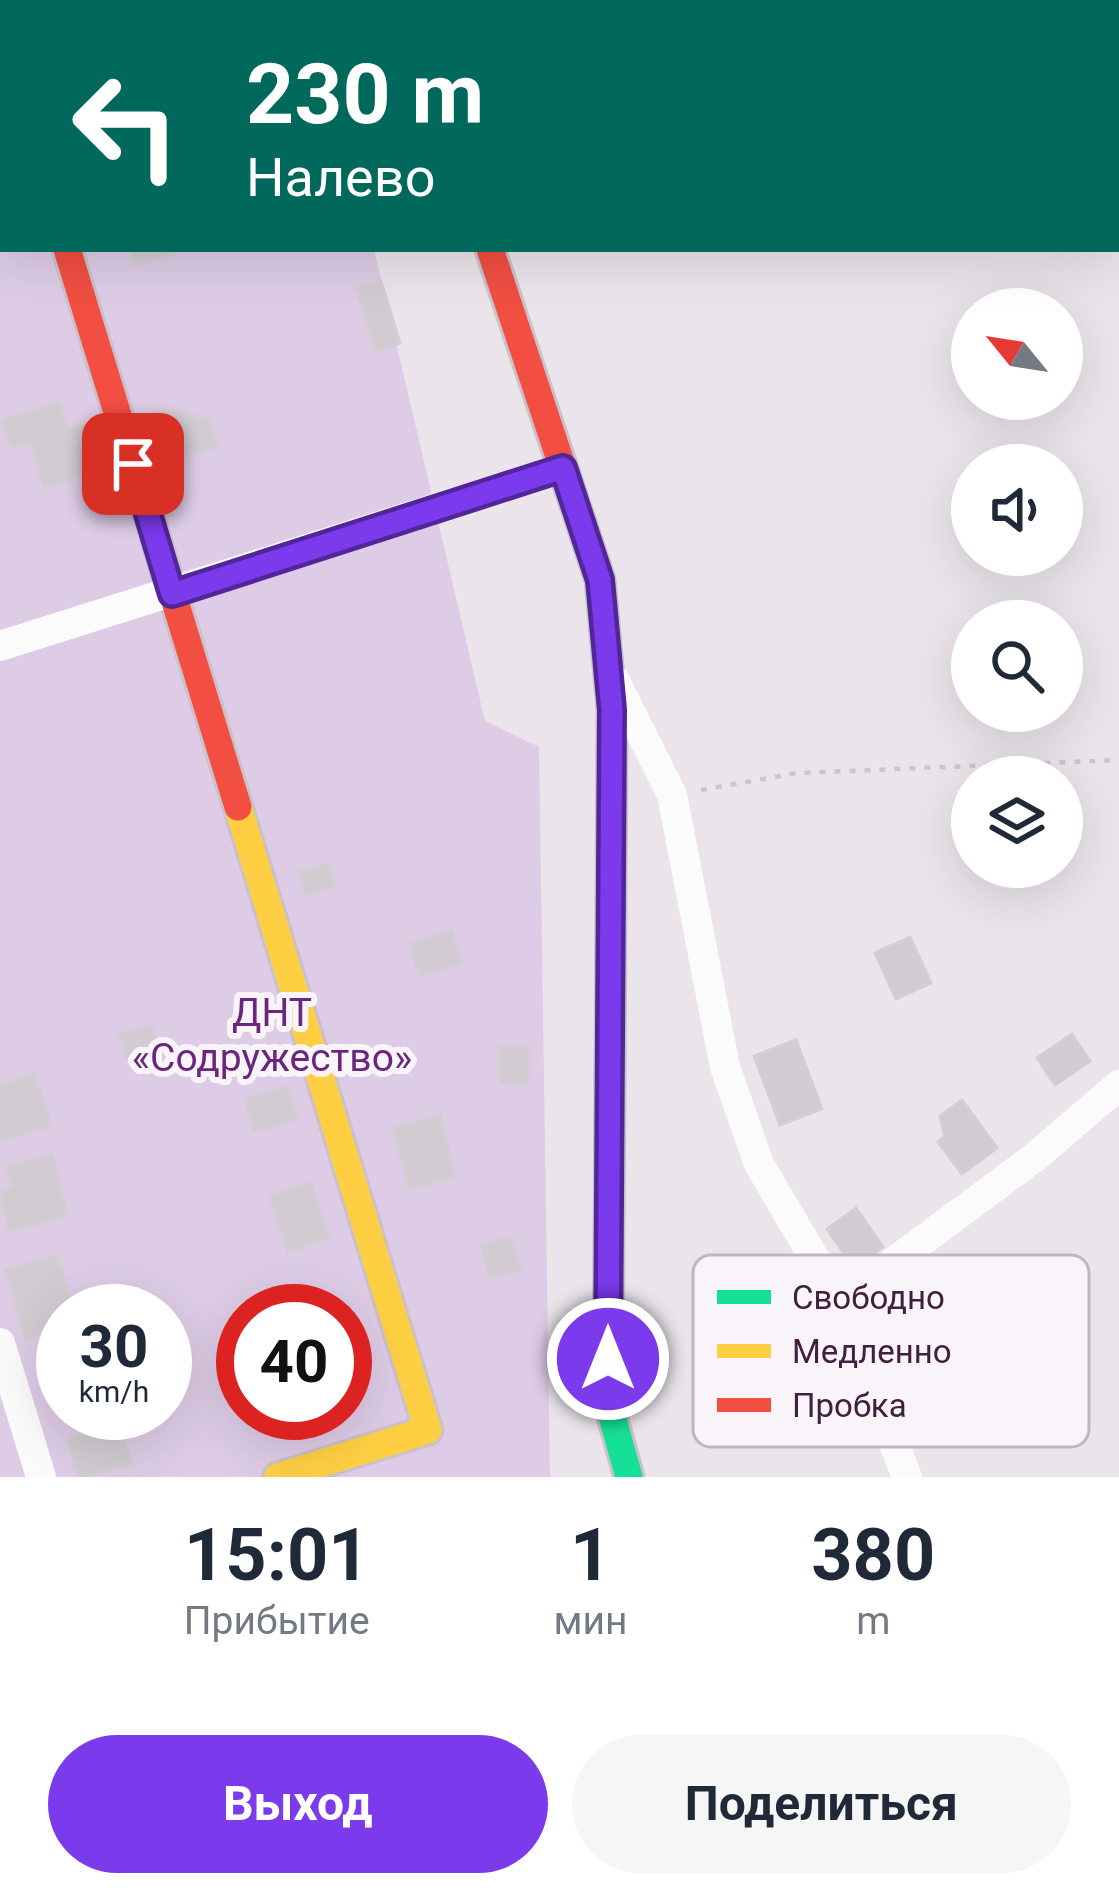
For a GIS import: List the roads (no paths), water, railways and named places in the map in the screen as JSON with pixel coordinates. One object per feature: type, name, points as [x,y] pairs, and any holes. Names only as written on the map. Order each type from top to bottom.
[{"type":"street","points":[[68,252],[428,1430],[278,1477]]},
{"type":"street","points":[[491,252],[600,580],[608,665],[608,1402],[629,1477]]},
{"type":"street","points":[[0,646],[563,468]]},
{"type":"street","points":[[608,665],[672,795],[725,1067],[759,1164],[812,1255]]},
{"type":"street","points":[[903,1255],[1035,1157],[1119,1085]]},
{"type":"street","points":[[0,1343],[41,1477]]},
{"type":"street","points":[[896,1447],[907,1477]]},
{"type":"park label","name":"ДНТ «Содружество»","points":[[272,1036]]}]
